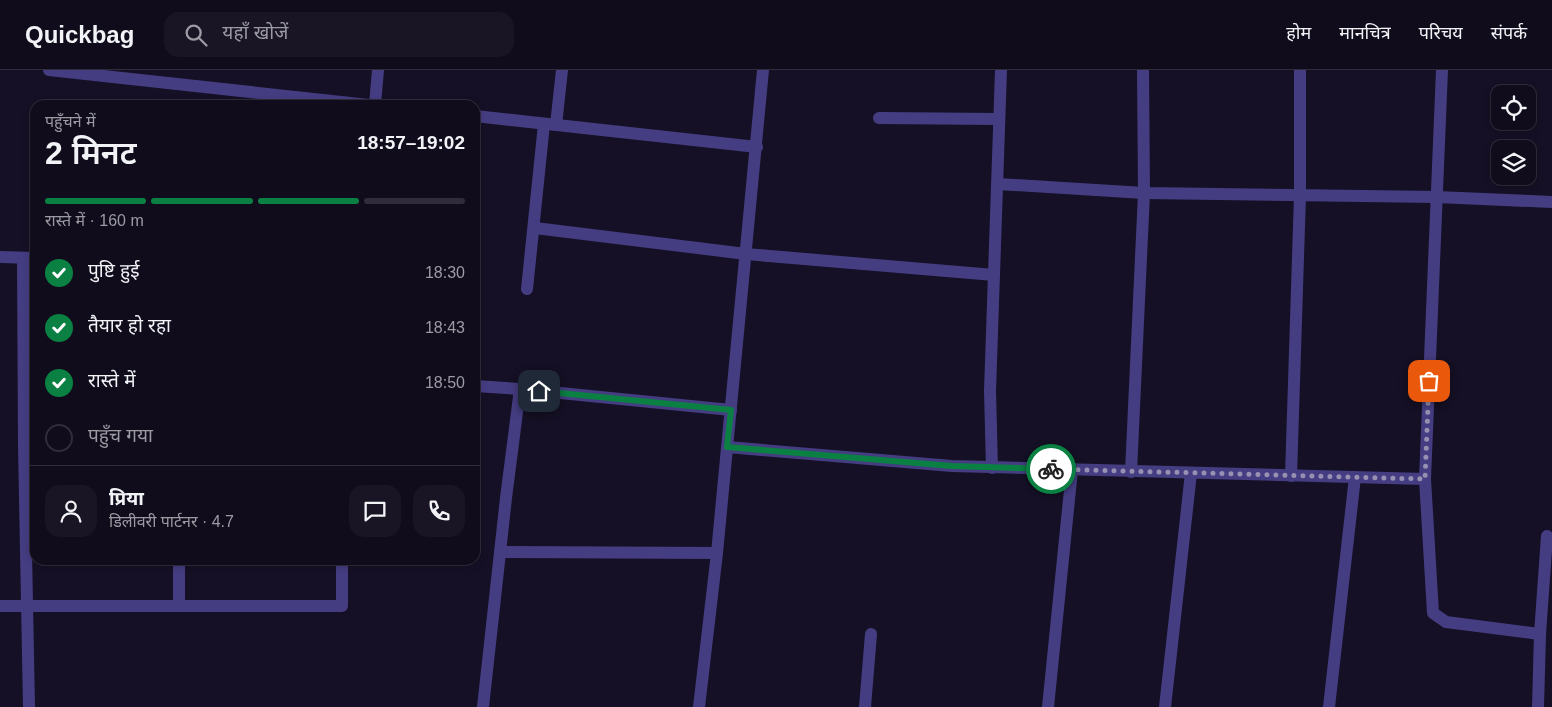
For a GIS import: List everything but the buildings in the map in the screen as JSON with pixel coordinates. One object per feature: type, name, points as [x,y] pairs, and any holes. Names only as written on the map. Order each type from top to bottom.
[{"type":"street","points":[[50,70],[323,100]]},
{"type":"street","points":[[375,100],[378,70]]},
{"type":"street","points":[[527,289],[550,124],[562,70]]},
{"type":"street","points":[[699,707],[717,553],[763,70]]},
{"type":"street","points":[[992,468],[990,391],[1001,70]]},
{"type":"street","points":[[1131,472],[1144,193],[1143,70]]},
{"type":"street","points":[[1291,476],[1300,195],[1300,70]]},
{"type":"street","points":[[1442,70],[1425,479],[1433,613],[1446,622],[1540,634]]},
{"type":"street","points":[[480,117],[757,147]]},
{"type":"street","points":[[879,118],[999,119]]},
{"type":"street","points":[[998,184],[1144,193],[1437,197],[1552,202]]},
{"type":"street","points":[[535,228],[746,254],[994,275]]},
{"type":"street","points":[[0,257],[29,258],[24,446],[29,707]]},
{"type":"street","points":[[480,386],[731,410]]},
{"type":"street","points":[[483,707],[520,389]]},
{"type":"street","points":[[727,447],[992,468],[1425,479]]},
{"type":"street","points":[[1048,707],[1072,470]]},
{"type":"street","points":[[1165,707],[1191,473]]},
{"type":"street","points":[[1329,707],[1355,477]]},
{"type":"street","points":[[1538,707],[1540,634],[1547,536]]},
{"type":"street","points":[[500,552],[717,553]]},
{"type":"street","points":[[179,565],[179,605]]},
{"type":"street","points":[[0,606],[342,606],[342,565]]},
{"type":"street","points":[[865,707],[871,634]]},
{"type":"way so far","points":[[1051,469],[1425,479],[1429,381]]},
{"type":"route","points":[[539,391],[731,410],[727,447],[952,466],[1051,469]]}]
